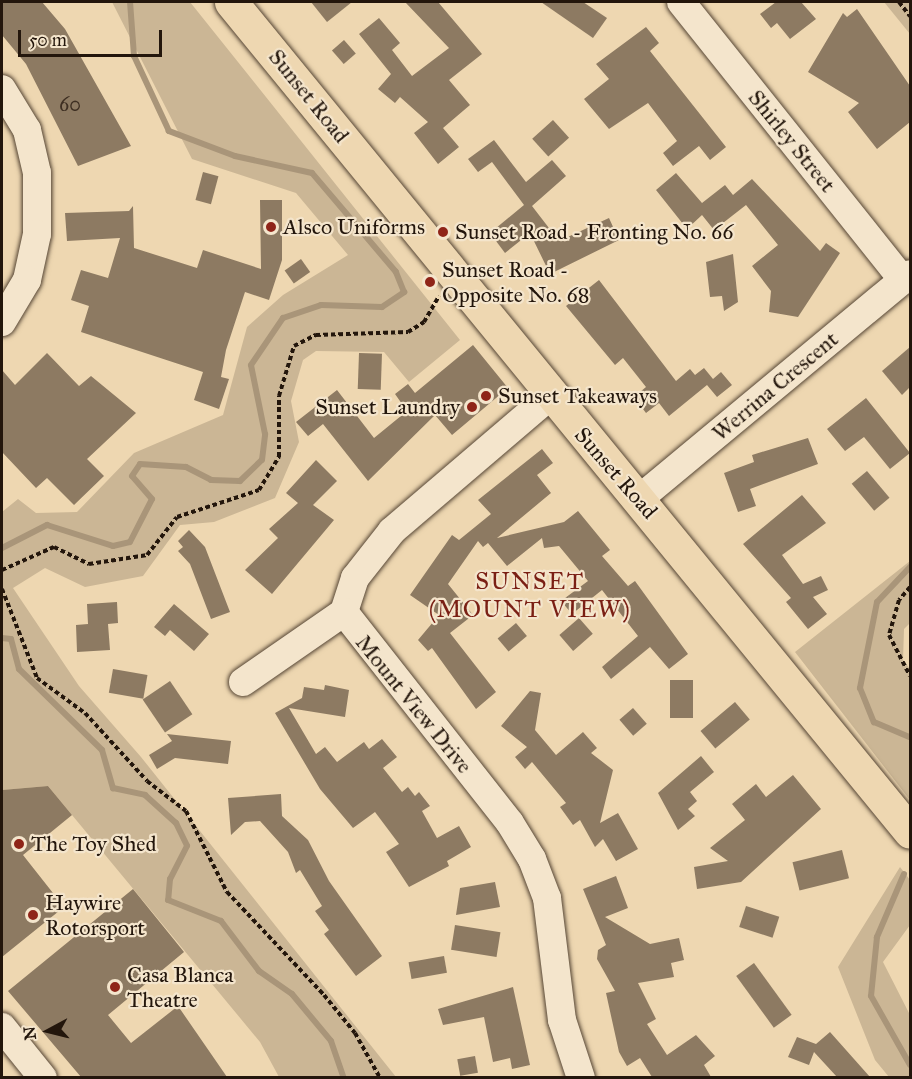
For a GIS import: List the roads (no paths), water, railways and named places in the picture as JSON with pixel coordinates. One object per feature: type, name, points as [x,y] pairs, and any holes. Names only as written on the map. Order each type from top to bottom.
[{"type":"main road","name":"Sunset Road","points":[[231,2],[550,396],[639,499],[910,832]]},
{"type":"street","name":"Shirley Street","points":[[681,2],[907,277]]},
{"type":"street","points":[[2,90],[27,130],[37,173],[37,234],[27,280],[2,322]]},
{"type":"street","name":"Werrina Crescent","points":[[639,499],[907,277]]},
{"type":"street","name":"Mount View Drive","points":[[550,396],[392,531],[355,578],[344,612],[510,823],[532,859],[547,898],[562,1020],[581,1077]]},
{"type":"street","points":[[243,682],[344,612]]},
{"type":"street","points":[[2,1027],[43,1077]]},
{"type":"waterway","points":[[2,548],[47,525],[113,546],[130,542],[152,499],[132,476],[140,464],[186,467],[211,480],[240,481],[262,460],[265,434],[251,365],[283,318],[321,305],[382,307],[404,292],[396,272],[312,173],[235,156],[169,131],[134,56],[130,2]]},
{"type":"waterway","points":[[910,567],[877,602],[860,688],[874,722],[910,737]]},
{"type":"waterway","points":[[2,638],[11,639],[19,669],[102,750],[113,788],[145,795],[176,823],[187,846],[170,879],[168,900],[221,921],[259,971],[292,994],[331,1041],[344,1078]]},
{"type":"waterway","points":[[904,874],[877,937],[871,996],[910,1065]]},
{"type":"place","name":"Alsco Uniforms","points":[[271,227]]},
{"type":"place","name":"Sunset Road - Fronting No. 66","points":[[443,232]]},
{"type":"place","name":"Sunset Road - Opposite No. 68","points":[[430,282]]},
{"type":"place","name":"Sunset Takeaways","points":[[486,396]]},
{"type":"place","name":"Sunset Laundry","points":[[472,407]]},
{"type":"place","name":"The Toy Shed","points":[[19,844]]},
{"type":"place","name":"Haywire Rotorsport","points":[[33,915]]},
{"type":"place","name":"Casa Blanca Theatre","points":[[115,987]]},
{"type":"district","name":"SUNSET (MOUNT VIEW)","points":[[530,596]]}]
